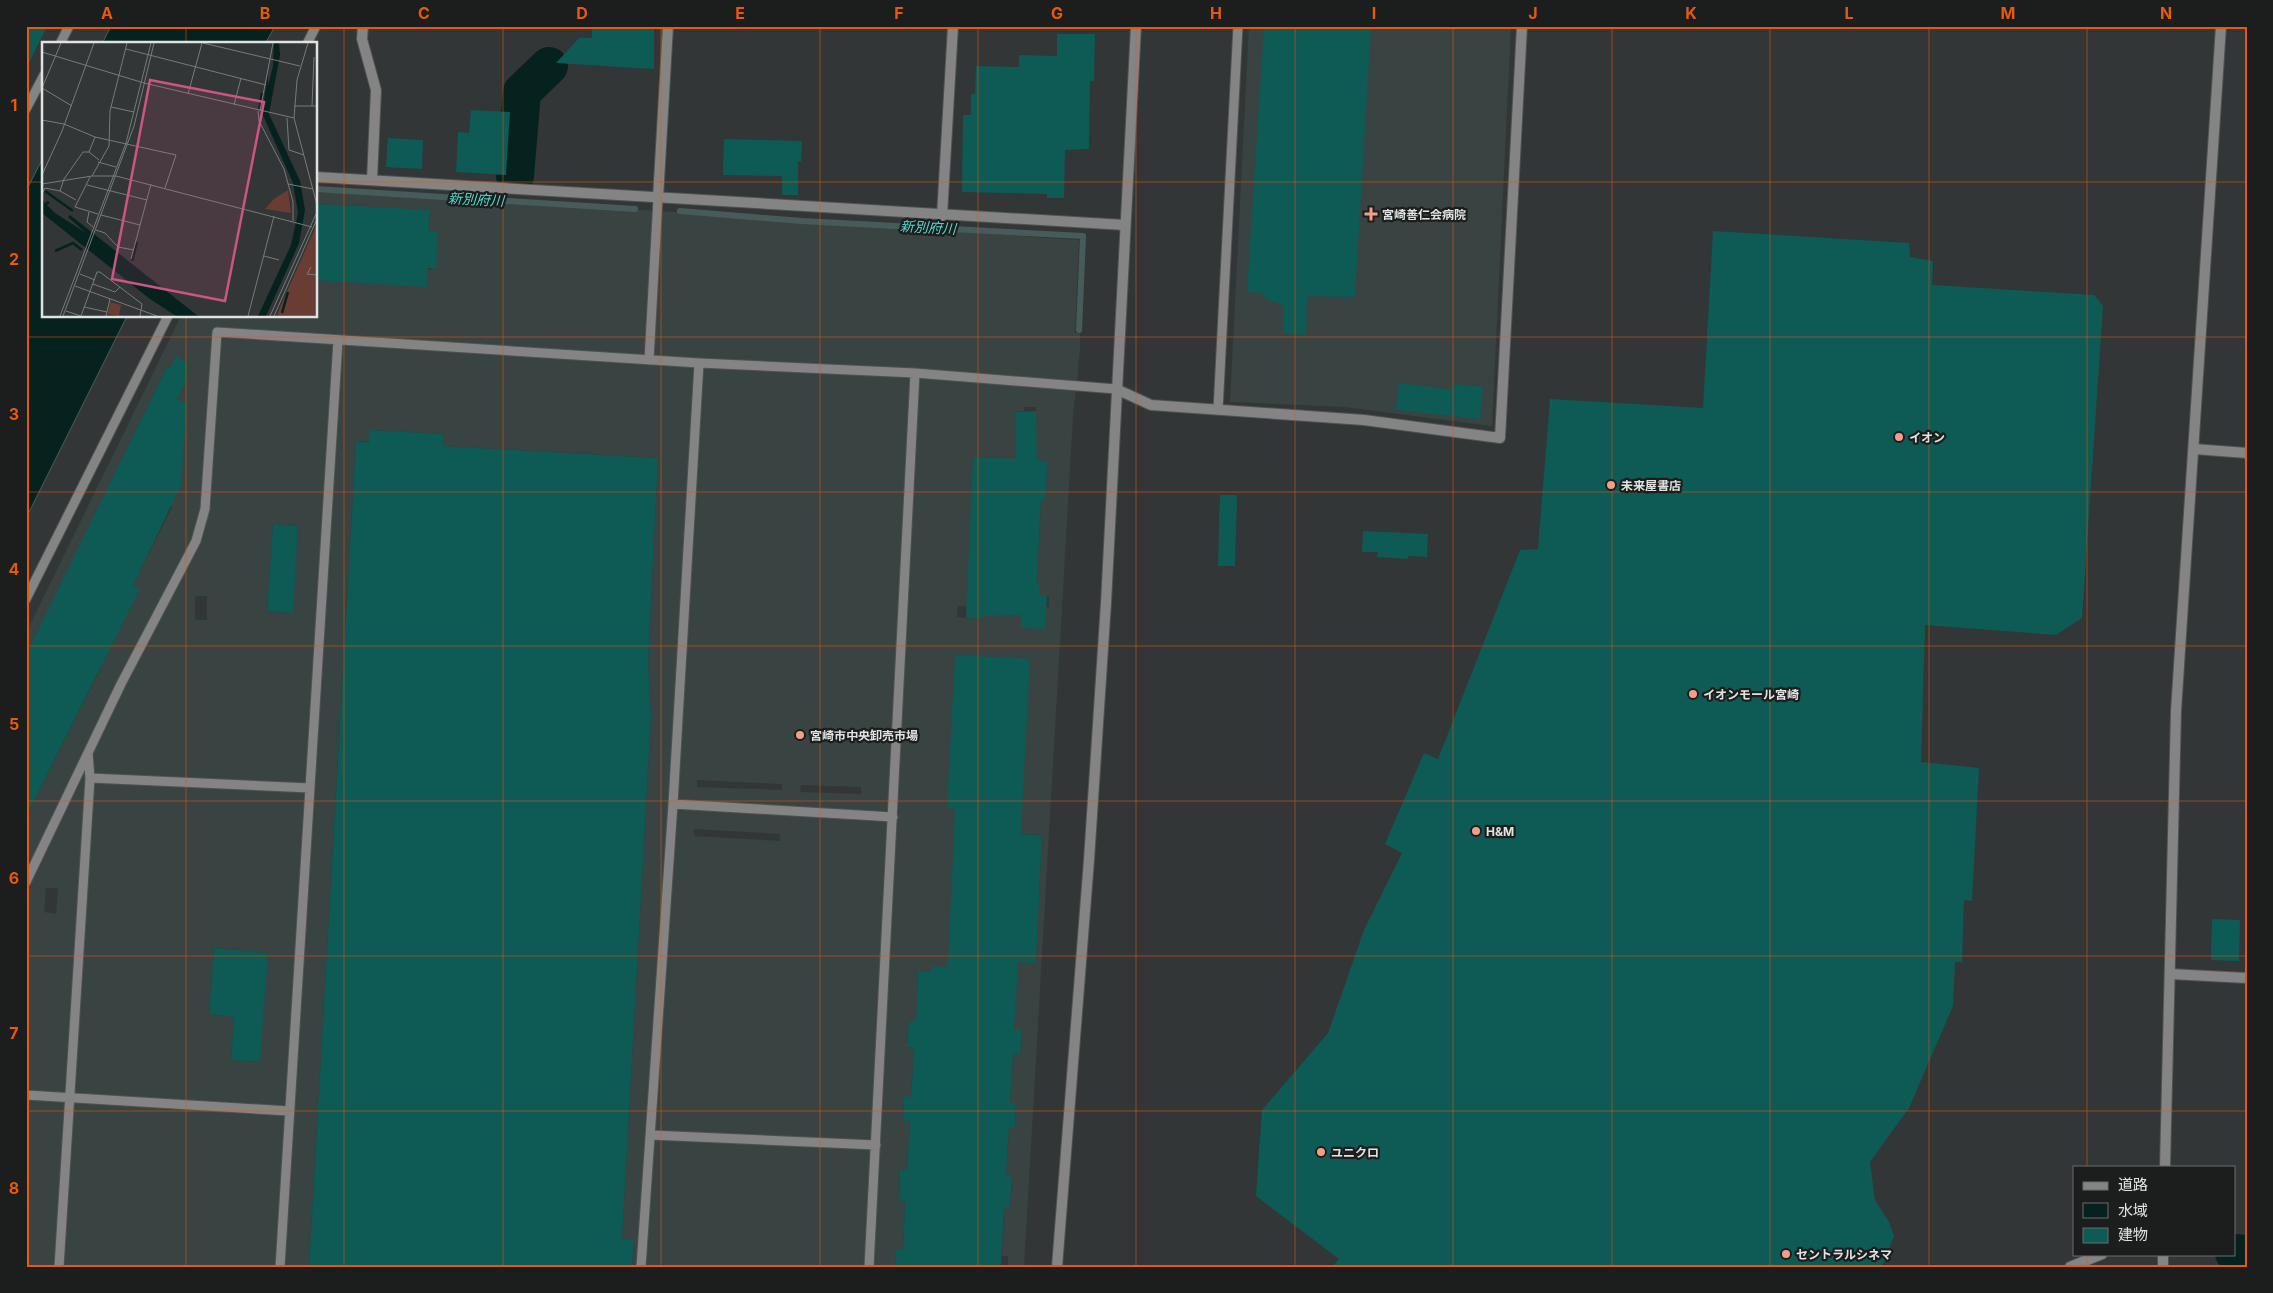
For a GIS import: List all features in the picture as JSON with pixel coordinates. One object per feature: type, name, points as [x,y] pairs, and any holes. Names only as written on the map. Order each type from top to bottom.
[{"type":"street","points":[[363,26],[362,39],[376,90],[372,180]]},
{"type":"street","points":[[658,198],[668,26]]},
{"type":"street","points":[[942,216],[953,26]]},
{"type":"street","points":[[1056,1267],[1089,869],[1106,602],[1136,26]]},
{"type":"street","points":[[1116,389],[1151,406],[1364,420],[1500,438],[1522,26]]},
{"type":"street","points":[[2165,1166],[2176,711],[2221,26]]},
{"type":"street","points":[[318,177],[1125,226]]},
{"type":"street","points":[[2194,450],[2247,453]]},
{"type":"street","points":[[2170,974],[2247,978]]},
{"type":"street","points":[[2070,1267],[2097,1256]]},
{"type":"lane","points":[[61,42],[69,26]]},
{"type":"lane","points":[[308,42],[316,26]]},
{"type":"lane","points":[[1218,410],[1238,26]]},
{"type":"lane","points":[[26,109],[42,79]]},
{"type":"lane","points":[[649,360],[658,198]]},
{"type":"lane","points":[[26,599],[167,318]]},
{"type":"lane","points":[[26,882],[121,684],[196,541],[205,509],[217,332],[699,363],[915,372],[1116,389]]},
{"type":"lane","points":[[280,1267],[338,340]]},
{"type":"lane","points":[[641,1267],[673,804],[699,363]]},
{"type":"lane","points":[[869,1267],[915,372]]},
{"type":"lane","points":[[59,1267],[90,778],[88,753]]},
{"type":"lane","points":[[90,778],[310,788]]},
{"type":"lane","points":[[673,804],[893,818]]},
{"type":"lane","points":[[26,1096],[290,1111]]},
{"type":"lane","points":[[651,1135],[876,1145]]},
{"type":"shaded area","name":"宮崎善仁会病院","points":[[1249,26],[1511,26],[1492,426],[1345,407],[1230,402]]},
{"type":"shaded area","name":"宮崎市中央卸売市場","points":[[318,192],[513,201],[1079,240],[1075,333],[1080,333],[1080,350],[1073,417],[1024,1267],[1008,1267],[1008,1256],[1002,1256],[1004,1207],[1010,1207],[1012,1177],[1006,1176],[1009,1128],[1015,1128],[1016,1104],[1010,1103],[1013,1054],[1020,1055],[1022,1030],[1014,1029],[931,966],[931,972],[918,971],[916,1022],[909,1022],[907,1047],[914,1048],[911,1097],[904,1097],[903,1121],[910,1122],[907,1170],[900,1170],[899,1201],[905,1201],[903,1250],[896,1250],[895,1267],[632,1267],[634,1241],[622,1240],[651,716],[648,663],[658,458],[443,446],[444,434],[369,430],[369,441],[356,441],[309,1267],[26,1267],[26,817],[101,668],[79,657],[26,655],[26,633],[180,318],[318,318],[318,280],[435,269],[429,231],[430,211],[318,204]],"holes":[[[176,357],[188,364],[186,381],[177,399],[187,405],[117,472],[167,367],[170,368]],[[1024,407],[1036,407],[1036,433],[1015,412],[1024,411]],[[974,457],[1047,461],[1046,499],[1041,499],[1037,584],[1039,584],[1039,595],[1049,596],[1049,607],[1024,606]],[[156,498],[172,507],[113,625]],[[273,524],[298,526],[292,613],[267,611]],[[195,596],[207,596],[207,620],[195,620]],[[958,606],[982,607],[981,619],[957,617]],[[697,780],[782,784],[782,790],[697,787]],[[801,785],[861,787],[861,794],[800,792]],[[694,829],[780,834],[780,841],[694,836]],[[1008,833],[1042,835],[1039,895]],[[46,888],[58,888],[56,914],[44,912]],[[1032,918],[1038,919],[1036,963],[1030,963]],[[214,948],[268,953],[259,1062],[231,1060],[234,1017],[209,1014]]]},
{"type":"water","points":[[111,26],[275,26],[266,42],[103,42]]},
{"type":"water","points":[[42,160],[42,318],[126,318],[26,518],[26,191]]},
{"type":"building","points":[[26,26],[47,26],[26,69]]},
{"type":"building","points":[[592,26],[654,26],[654,69],[556,63],[579,38],[592,38]]},
{"type":"building","points":[[1264,26],[1371,28],[1355,297],[1307,296],[1306,335],[1283,334],[1284,306],[1268,300],[1261,293],[1247,292]]},
{"type":"building","points":[[1057,34],[1095,34],[1094,81],[1090,81],[1089,149],[1065,150],[1064,198],[1047,198],[1047,194],[962,192],[963,115],[971,115],[971,94],[975,94],[976,66],[1019,67],[1019,55],[1057,56]]},
{"type":"building","points":[[471,110],[510,112],[506,175],[456,172],[458,132],[469,133]]},
{"type":"building","points":[[388,138],[423,140],[422,169],[386,167]]},
{"type":"building","points":[[724,139],[802,141],[801,162],[798,161],[798,195],[782,195],[782,176],[723,175]]},
{"type":"building","points":[[318,204],[430,210],[429,231],[438,232],[436,269],[428,268],[427,287],[318,280]]},
{"type":"building","name":"イオンモール宮崎","points":[[1713,231],[1909,243],[1910,257],[1933,261],[1932,285],[2094,295],[2103,306],[2082,618],[2056,635],[1925,625],[1921,762],[1979,768],[1972,901],[1964,900],[1962,962],[1955,962],[1953,1006],[1909,1108],[1870,1162],[1875,1200],[1889,1222],[1894,1236],[1885,1261],[1880,1267],[1332,1267],[1339,1259],[1256,1196],[1262,1110],[1328,1033],[1364,930],[1402,853],[1385,844],[1424,753],[1438,759],[1520,550],[1538,549],[1550,399],[1703,408]]},
{"type":"building","points":[[176,356],[188,364],[186,381],[177,399],[187,404],[181,485],[133,586],[140,589],[26,817],[26,655],[167,367],[170,368]]},
{"type":"building","points":[[1399,383],[1454,390],[1454,384],[1483,387],[1480,419],[1396,410]]},
{"type":"building","points":[[1036,411],[1037,460],[1047,461],[1046,499],[1041,499],[1037,584],[1040,584],[1039,595],[1047,595],[1045,629],[1021,628],[1021,615],[982,616],[982,619],[966,618],[973,457],[1016,459],[1015,412]]},
{"type":"building","points":[[369,430],[444,434],[443,446],[658,458],[648,663],[651,716],[622,1240],[634,1240],[632,1267],[309,1267],[356,441],[369,442]]},
{"type":"building","points":[[1220,495],[1237,495],[1235,566],[1218,566]]},
{"type":"building","points":[[273,524],[298,526],[293,613],[267,611]]},
{"type":"building","points":[[1363,531],[1428,534],[1427,557],[1408,556],[1408,559],[1377,557],[1378,552],[1362,552]]},
{"type":"building","points":[[955,655],[1030,659],[1021,834],[1042,835],[1036,963],[1018,962],[1014,1029],[1022,1029],[1020,1055],[1013,1054],[1010,1103],[1016,1103],[1015,1128],[1009,1128],[1006,1176],[1012,1176],[1010,1207],[1004,1207],[1001,1267],[895,1267],[896,1250],[903,1250],[905,1201],[899,1201],[900,1170],[907,1170],[910,1122],[903,1121],[904,1096],[911,1097],[914,1048],[907,1047],[909,1022],[916,1022],[918,971],[931,972],[931,966],[948,967],[955,809],[947,808]]},
{"type":"building","points":[[2212,919],[2240,920],[2239,961],[2211,960]]},
{"type":"building","points":[[214,948],[268,953],[260,1062],[231,1060],[234,1017],[209,1014]]},
{"type":"waterway","name":"新別府川","points":[[515,176],[522,92],[549,66]]},
{"type":"waterway","name":"新別府川","points":[[318,189],[635,209]]},
{"type":"waterway","name":"新別府川","points":[[680,211],[802,221],[1083,236],[1079,330]]},
{"type":"waterway","name":"新別府川","points":[[2236,1253],[2247,1254]]},
{"type":"place","name":"宮崎善仁会病院","points":[[1371,214]]},
{"type":"place","name":"イオン","points":[[1899,437]]},
{"type":"place","name":"未来屋書店","points":[[1611,485]]},
{"type":"place","name":"イオンモール宮崎","points":[[1693,694]]},
{"type":"place","name":"宮崎市中央卸売市場","points":[[800,735]]},
{"type":"place","name":"H&M","points":[[1476,831]]},
{"type":"place","name":"ユニクロ","points":[[1321,1152]]},
{"type":"place","name":"セントラルシネマ","points":[[1786,1254]]}]
